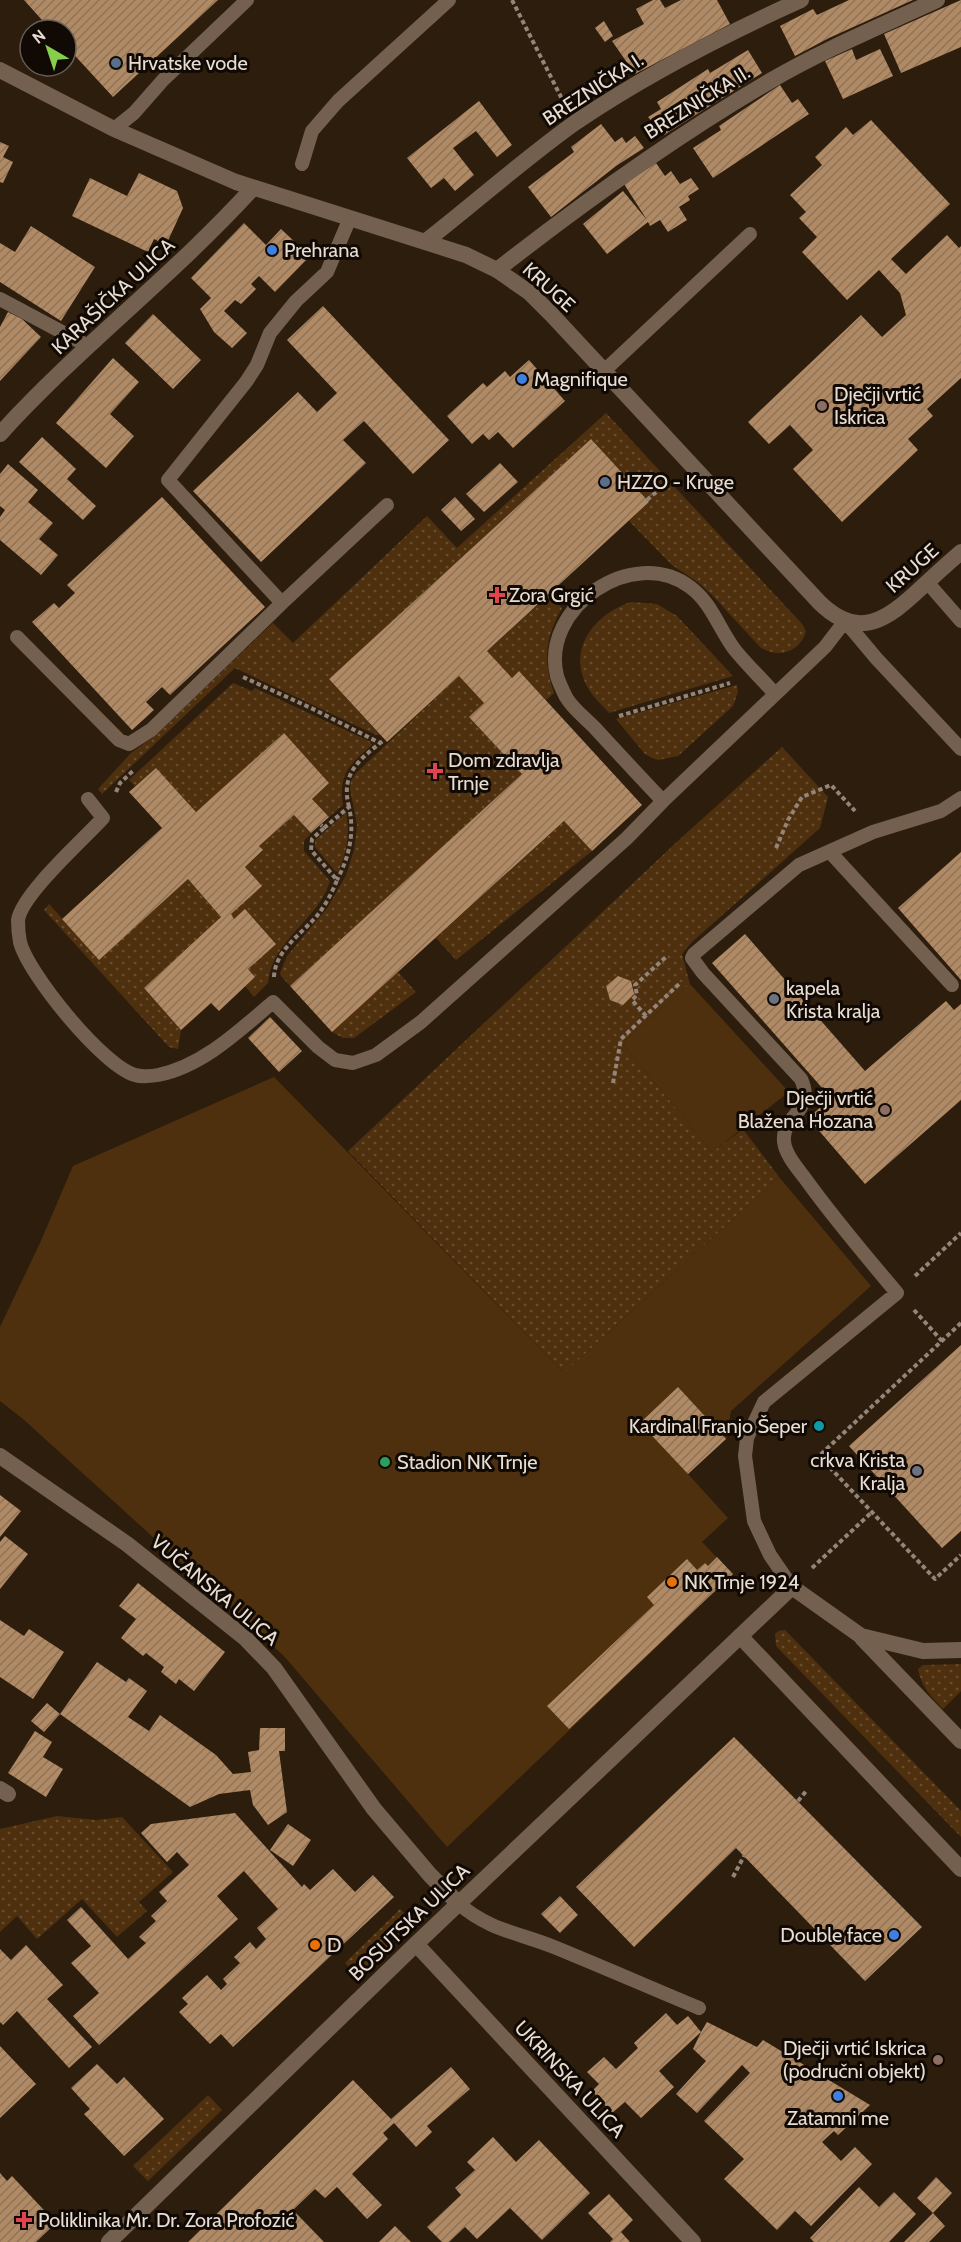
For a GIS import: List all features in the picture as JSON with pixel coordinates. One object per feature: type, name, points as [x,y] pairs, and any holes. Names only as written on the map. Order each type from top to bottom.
[{"type":"street","name":"BREZNIČKA I.","points":[[426,241],[575,123],[635,85],[713,41],[801,0]]},
{"type":"street","name":"BREZNIČKA II.","points":[[497,270],[626,172],[761,87],[830,49],[937,0]]},
{"type":"street","name":"KRUGE","points":[[0,70],[114,129],[186,162],[254,188],[426,241],[466,255],[497,270],[530,293],[819,602],[845,621],[860,624],[882,619],[894,612],[961,552]]},
{"type":"street","name":"KARAŠIČKA ULICA","points":[[0,434],[88,346],[204,241],[254,188]]},
{"type":"street","name":"VUČANSKA ULICA","points":[[0,1456],[127,1544],[244,1638],[274,1668],[374,1809],[430,1875],[459,1904]]},
{"type":"street","name":"BOSUTSKA ULICA","points":[[119,2239],[416,1944],[792,1587]]},
{"type":"street","points":[[792,1587],[861,1636],[961,1741]]},
{"type":"street","points":[[740,1636],[961,1869]]},
{"type":"street","points":[[861,1636],[923,1651],[961,1650]]},
{"type":"street","name":"UKRINSKA ULICA","points":[[416,1944],[693,2242]]},
{"type":"lane","points":[[114,129],[134,113],[163,80],[247,0]]},
{"type":"lane","points":[[302,164],[312,131],[338,101],[449,0]]},
{"type":"lane","points":[[282,603],[168,480],[246,382],[257,365],[270,333],[296,301],[327,272],[350,218]]},
{"type":"lane","points":[[604,371],[750,234]]},
{"type":"lane","points":[[0,299],[88,346]]},
{"type":"lane","points":[[17,637],[119,740],[129,744],[151,730],[387,505]]},
{"type":"lane","points":[[663,801],[566,698],[557,675],[555,652],[560,633],[569,616],[584,600],[610,581],[628,573],[652,573],[673,577],[690,586],[707,603],[734,649],[775,694]]},
{"type":"lane","points":[[927,582],[961,621]]},
{"type":"lane","points":[[88,799],[103,818],[37,887],[18,919],[20,942],[62,1011],[108,1058],[135,1075],[158,1075],[201,1058],[273,1002],[318,1047],[335,1060],[353,1063],[376,1055],[421,1022],[627,838],[825,647],[845,621],[876,658],[961,749]]},
{"type":"lane","points":[[792,1587],[770,1555],[754,1521],[745,1456],[747,1438],[764,1402],[897,1293],[834,1219],[789,1155],[784,1142],[785,1130],[806,1098],[801,1079],[697,967],[692,958],[799,865],[873,832],[941,812],[961,798]]},
{"type":"lane","points":[[830,852],[952,985]]},
{"type":"lane","points":[[459,1904],[472,1915],[499,1929],[551,1946],[699,2008]]},
{"type":"path","points":[[512,0],[575,123]]},
{"type":"path","points":[[647,500],[669,481]]},
{"type":"path","points":[[235,674],[311,708],[380,743]]},
{"type":"path","points":[[614,717],[739,680]]},
{"type":"path","points":[[273,1002],[274,967],[285,948],[316,916],[334,890],[346,863],[352,833],[346,788],[350,772],[384,740]]},
{"type":"path","points":[[103,818],[120,783],[134,770]]},
{"type":"path","points":[[337,880],[311,850],[312,839],[322,826],[349,807]]},
{"type":"path","points":[[613,1083],[621,1039],[697,967]]},
{"type":"path","points":[[942,1341],[897,1293],[961,1233]]},
{"type":"path","points":[[961,1323],[819,1456],[935,1579],[961,1555]]},
{"type":"path","points":[[792,1587],[872,1512]]},
{"type":"path","points":[[798,1801],[807,1790]]},
{"type":"path","points":[[733,1876],[744,1856]]},
{"type":"shaded area","points":[[606,413],[803,625],[806,632],[798,645],[787,652],[780,653],[773,653],[760,647],[713,596],[699,583],[672,565],[629,521],[649,502],[591,439],[329,679],[380,735],[235,668],[102,794],[98,789],[131,753],[152,738],[273,623],[293,643],[427,516],[457,548]]},
{"type":"shaded area","points":[[550,594],[562,608],[549,640],[547,660],[554,693],[546,700],[519,671],[512,678],[487,651]]},
{"type":"shaded area","points":[[631,602],[657,604],[677,616],[733,676],[609,713],[590,691],[582,674],[580,660],[582,647],[595,624],[606,615]]},
{"type":"shaded area","points":[[459,676],[484,703],[470,717],[522,774],[290,986],[280,973],[287,956],[328,907],[346,875],[354,850],[357,825],[350,789],[351,781],[356,773]]},
{"type":"shaded area","points":[[233,683],[252,691],[255,688],[371,742],[372,745],[357,758],[347,771],[342,785],[343,805],[329,817],[312,799],[329,783],[284,734],[196,812],[156,768],[135,786],[129,780]]},
{"type":"shaded area","points":[[737,685],[738,692],[733,706],[678,756],[658,760],[645,754],[616,719]]},
{"type":"shaded area","points":[[782,747],[828,797],[820,828],[692,942],[682,954],[690,984],[622,1043],[712,1152],[743,1129],[779,1177],[564,1373],[348,1151],[680,839]]},
{"type":"shaded area","points":[[346,813],[347,843],[338,872],[315,847],[315,840]]},
{"type":"shaded area","points":[[294,815],[311,833],[304,841],[304,851],[330,881],[316,908],[278,954],[271,968],[268,983],[254,997],[245,986],[255,977],[248,969],[276,943],[245,910],[234,919],[231,914],[262,886],[245,867],[263,851],[259,846]]},
{"type":"shaded area","points":[[564,821],[592,851],[456,960],[436,938]]},
{"type":"shaded area","points":[[188,879],[221,917],[144,988],[181,1030],[178,1049],[169,1047],[44,910],[49,904],[99,959]]},
{"type":"shaded area","points":[[398,972],[416,992],[354,1038],[343,1038],[332,1032]]},
{"type":"shaded area","points":[[690,984],[789,1092],[712,1152],[622,1043]]},
{"type":"shaded area","name":"Stadion NK Trnje","points":[[274,1077],[564,1373],[779,1177],[871,1286],[731,1411],[726,1439],[688,1474],[728,1518],[702,1542],[733,1574],[447,1847],[284,1656],[23,1419],[0,1401],[0,1327],[73,1166]]},
{"type":"shaded area","points":[[785,1630],[961,1811],[961,1837],[776,1646],[775,1634]]},
{"type":"shaded area","points":[[961,1664],[961,1691],[943,1709],[927,1691],[918,1669],[923,1665]]},
{"type":"shaded area","points":[[57,1816],[96,1820],[122,1817],[173,1872],[139,1902],[147,1911],[117,1937],[82,1899],[37,1939],[17,1916],[0,1932],[0,1829]]},
{"type":"shaded area","points":[[400,1909],[414,1923],[359,1977],[345,1963]]},
{"type":"shaded area","points":[[208,2095],[222,2110],[148,2181],[133,2166]]},
{"type":"building","name":"Hrvatske vode","points":[[24,0],[218,0],[113,97],[78,59],[78,18],[40,18]]},
{"type":"building","points":[[653,0],[660,0],[665,8],[681,0],[717,0],[730,24],[635,74],[612,41],[644,24],[636,9]]},
{"type":"building","points":[[849,0],[913,0],[795,56],[780,26],[813,9],[817,15]]},
{"type":"building","points":[[961,0],[961,47],[901,73],[884,34]]},
{"type":"building","points":[[604,21],[613,36],[605,42],[595,28]]},
{"type":"building","points":[[852,49],[856,60],[880,49],[893,76],[843,99],[825,61]]},
{"type":"building","points":[[748,50],[762,73],[664,135],[648,117],[661,109],[657,102],[708,69],[710,73]]},
{"type":"building","points":[[780,85],[792,103],[798,99],[809,114],[713,178],[693,148],[721,130],[719,126]]},
{"type":"building","points":[[479,101],[512,145],[497,157],[476,131],[453,148],[474,175],[455,191],[444,178],[431,188],[407,158]]},
{"type":"building","points":[[871,120],[950,204],[891,259],[906,274],[947,235],[959,248],[961,246],[961,378],[927,409],[933,416],[908,439],[918,450],[842,522],[793,469],[813,450],[790,425],[769,444],[748,422],[861,315],[882,337],[906,315],[900,293],[879,270],[847,300],[802,252],[817,237],[799,218],[806,212],[790,195],[822,165],[815,157],[846,127],[853,135]]},
{"type":"building","points":[[601,124],[615,142],[622,137],[626,143],[635,136],[644,148],[616,166],[551,217],[528,187],[574,152],[571,147]]},
{"type":"building","points":[[0,142],[9,146],[3,157],[13,162],[3,183],[0,182]]},
{"type":"building","points":[[656,163],[665,176],[671,171],[680,184],[691,178],[699,189],[688,196],[690,200],[679,207],[687,220],[668,232],[660,220],[650,226],[648,222],[607,254],[583,224],[623,191],[647,220],[624,184]]},
{"type":"building","points":[[139,173],[177,191],[183,208],[166,245],[154,239],[148,252],[72,216],[90,178],[127,196]]},
{"type":"building","points":[[244,223],[266,245],[281,229],[310,256],[275,292],[259,276],[251,284],[256,289],[241,304],[235,300],[224,311],[247,333],[232,348],[214,332],[200,309],[211,298],[191,278]]},
{"type":"building","points":[[31,226],[95,267],[61,321],[0,282],[0,243],[15,252]]},
{"type":"building","points":[[323,306],[449,440],[413,474],[364,421],[343,440],[366,463],[261,562],[193,491],[298,392],[317,412],[337,393],[287,340]]},
{"type":"building","points":[[8,312],[22,319],[41,337],[0,381],[0,327]]},
{"type":"building","points":[[153,314],[201,360],[173,389],[125,343]]},
{"type":"building","points":[[113,358],[139,382],[110,414],[134,436],[106,468],[56,423]]},
{"type":"building","points":[[529,360],[565,401],[513,448],[498,432],[489,440],[483,434],[472,444],[447,416],[483,383],[487,387],[505,371],[510,377]]},
{"type":"building","points":[[42,437],[76,469],[67,479],[96,506],[83,520],[19,462]]},
{"type":"building","points":[[591,439],[649,502],[487,651],[512,678],[519,671],[642,805],[592,851],[564,821],[332,1032],[290,986],[522,774],[469,717],[484,703],[459,676],[387,742],[329,679]]},
{"type":"building","points":[[500,463],[518,482],[484,512],[466,494]]},
{"type":"building","points":[[8,464],[38,490],[28,502],[53,523],[39,539],[58,555],[41,575],[0,540],[0,517],[5,510],[0,506],[0,474]]},
{"type":"building","points":[[162,497],[265,607],[170,695],[162,687],[146,702],[154,710],[132,730],[32,622],[54,603],[59,608],[75,593],[67,585]]},
{"type":"building","points":[[455,497],[475,519],[461,531],[441,510]]},
{"type":"building","points":[[284,733],[329,783],[312,799],[329,817],[311,833],[294,815],[259,846],[263,850],[245,867],[262,886],[231,914],[234,919],[245,909],[276,944],[248,969],[255,977],[219,1011],[211,1003],[181,1030],[144,988],[221,917],[188,879],[99,960],[62,919],[162,828],[129,792],[156,768],[196,812]]},
{"type":"building","points":[[961,852],[961,980],[898,908]]},
{"type":"building","points":[[745,934],[865,1071],[946,1001],[954,1010],[961,1004],[961,1100],[865,1184],[808,1118],[831,1098],[712,963]]},
{"type":"building","points":[[618,976],[631,981],[634,994],[623,1005],[610,1000],[606,986]]},
{"type":"building","points":[[270,1017],[302,1051],[279,1072],[248,1038]]},
{"type":"building","name":"crkva Krista Kralja","points":[[961,1345],[961,1531],[942,1548],[849,1446]]},
{"type":"building","points":[[678,1387],[726,1439],[688,1474],[640,1423]]},
{"type":"building","points":[[0,1495],[21,1511],[0,1537]]},
{"type":"building","points":[[5,1536],[28,1554],[0,1589],[0,1542]]},
{"type":"building","points":[[717,1557],[733,1574],[569,1729],[547,1706],[654,1605],[647,1597],[687,1559],[697,1570],[705,1563],[708,1566]]},
{"type":"building","points":[[138,1583],[225,1652],[194,1691],[179,1679],[176,1684],[161,1672],[164,1667],[146,1653],[143,1656],[121,1638],[136,1619],[119,1606]]},
{"type":"building","points":[[0,1620],[24,1636],[29,1629],[64,1652],[33,1699],[0,1677]]},
{"type":"building","points":[[97,1662],[126,1682],[129,1678],[147,1691],[128,1717],[149,1731],[160,1715],[216,1755],[233,1774],[251,1772],[248,1752],[259,1750],[260,1728],[285,1728],[285,1751],[279,1751],[287,1812],[268,1825],[253,1805],[250,1790],[219,1794],[190,1807],[60,1714]]},
{"type":"building","points":[[47,1703],[60,1714],[44,1732],[31,1721]]},
{"type":"building","points":[[35,1731],[52,1742],[43,1757],[63,1769],[46,1797],[8,1773]]},
{"type":"building","points":[[734,1737],[922,1927],[865,1981],[736,1848],[634,1947],[576,1887]]},
{"type":"building","points":[[235,1813],[302,1887],[304,1884],[310,1890],[333,1869],[355,1892],[373,1875],[394,1897],[233,2047],[221,2034],[210,2044],[179,2012],[188,2004],[182,1998],[207,1975],[221,1990],[227,1984],[223,1979],[240,1963],[234,1957],[250,1942],[256,1949],[266,1939],[257,1928],[278,1909],[244,1871],[217,1896],[238,1919],[99,2045],[73,2016],[99,1993],[71,1963],[91,1946],[67,1920],[81,1907],[128,1959],[146,1943],[139,1937],[156,1921],[151,1916],[167,1901],[159,1892],[189,1865],[177,1852],[167,1862],[141,1833],[151,1824]]},
{"type":"building","points":[[288,1824],[311,1840],[293,1866],[270,1850]]},
{"type":"building","points":[[560,1896],[578,1915],[560,1933],[541,1914]]},
{"type":"building","points":[[26,1945],[63,1985],[47,1999],[92,2047],[69,2068],[17,2011],[3,2025],[0,2022],[0,1949],[11,1960]]},
{"type":"building","points":[[666,2013],[677,2025],[688,2016],[701,2032],[659,2071],[674,2087],[641,2118],[625,2102],[612,2113],[592,2091],[599,2084],[587,2072],[604,2057],[616,2069],[638,2048],[634,2043]]},
{"type":"building","points":[[707,2022],[757,2047],[763,2040],[870,2105],[838,2135],[834,2131],[822,2142],[841,2161],[855,2147],[872,2164],[811,2226],[795,2211],[777,2230],[724,2179],[744,2159],[704,2121],[750,2073],[742,2065],[697,2113],[676,2094],[706,2061],[693,2049]]},
{"type":"building","points":[[0,2046],[36,2084],[0,2118]]},
{"type":"building","points":[[97,2064],[117,2084],[124,2077],[164,2119],[124,2156],[84,2114],[90,2109],[71,2088]]},
{"type":"building","points":[[451,2067],[470,2089],[427,2126],[432,2132],[416,2147],[394,2123],[383,2133],[388,2139],[352,2174],[382,2205],[367,2219],[337,2187],[325,2198],[315,2189],[293,2210],[324,2242],[188,2242],[353,2080],[391,2119]]},
{"type":"building","points":[[493,2137],[516,2162],[539,2140],[590,2193],[542,2240],[510,2208],[477,2239],[465,2227],[449,2242],[442,2242],[427,2227],[461,2195],[455,2188],[475,2170],[467,2162]]},
{"type":"building","points":[[0,2173],[7,2181],[12,2176],[56,2223],[36,2242],[0,2242]]},
{"type":"building","points":[[936,2177],[952,2193],[933,2213],[917,2198]]},
{"type":"building","points":[[859,2187],[879,2207],[894,2192],[916,2214],[889,2242],[814,2242],[810,2238]]},
{"type":"building","points":[[609,2194],[633,2220],[621,2232],[630,2242],[610,2242],[613,2239],[588,2213]]},
{"type":"building","points":[[933,2213],[945,2226],[929,2242],[904,2242]]},
{"type":"building","points":[[395,2226],[411,2242],[379,2242]]},
{"type":"place","name":"Hrvatske vode","points":[[116,63]]},
{"type":"place","name":"Prehrana","points":[[272,250]]},
{"type":"place","name":"Magnifique","points":[[522,379]]},
{"type":"place","name":"Dječji vrtić Iskrica","points":[[822,406]]},
{"type":"place","name":"HZZO - Kruge","points":[[605,482]]},
{"type":"place","name":"Zora Grgić","points":[[497,595]]},
{"type":"place","name":"Dom zdravlja Trnje","points":[[435,771]]},
{"type":"place","name":"kapela Krista kralja","points":[[774,999]]},
{"type":"place","name":"Dječji vrtić Blažena Hozana","points":[[885,1110]]},
{"type":"place","name":"Kardinal Franjo Šeper","points":[[819,1426]]},
{"type":"place","name":"Stadion NK Trnje","points":[[385,1462]]},
{"type":"place","name":"crkva Krista Kralja","points":[[917,1471]]},
{"type":"place","name":"NK Trnje 1924","points":[[672,1582]]},
{"type":"place","name":"Double face","points":[[894,1935]]},
{"type":"place","name":"D","points":[[315,1945]]},
{"type":"place","name":"Dječji vrtić Iskrica (područni objekt)","points":[[938,2060]]},
{"type":"place","name":"Zatamni me","points":[[838,2096]]},
{"type":"place","name":"Poliklinika Mr. Dr. Zora Profozić","points":[[24,2220]]}]
